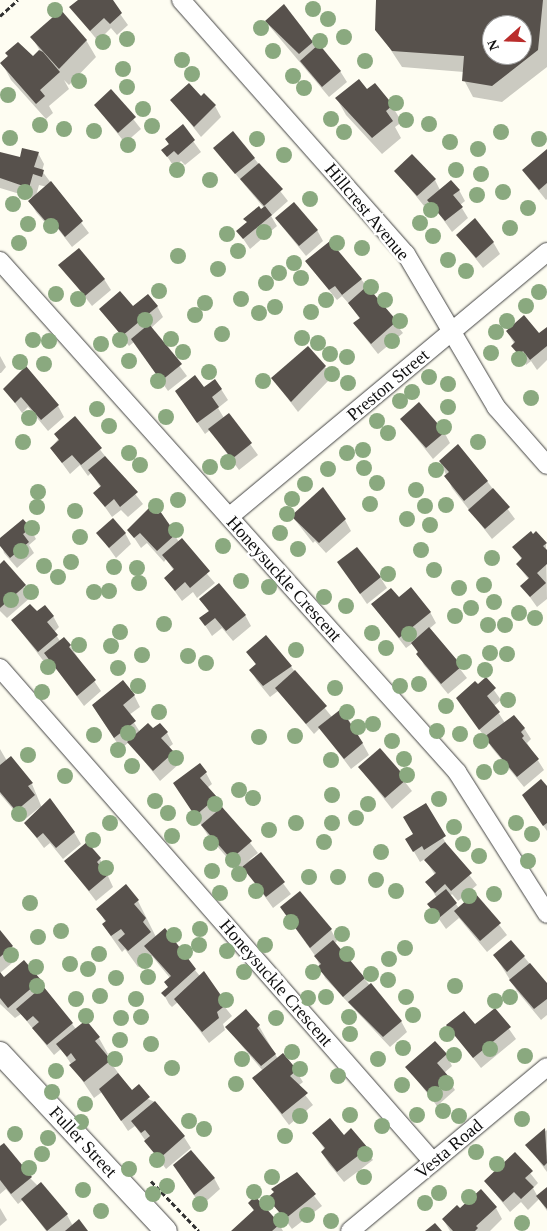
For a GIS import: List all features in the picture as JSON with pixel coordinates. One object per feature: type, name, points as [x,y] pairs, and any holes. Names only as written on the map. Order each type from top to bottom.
[{"type":"street","name":"Hillcrest Avenue","points":[[181,0],[406,254],[496,407],[547,465]]},
{"type":"street","name":"Preston Street","points":[[229,517],[547,252]]},
{"type":"street","name":"Honeysuckle Crescent","points":[[0,261],[457,772],[547,914]]},
{"type":"street","name":"Honeysuckle Crescent","points":[[0,668],[433,1162]]},
{"type":"street","name":"Fuller Street","points":[[0,1054],[166,1231]]},
{"type":"street","name":"Vesta Road","points":[[350,1231],[547,1067]]},
{"type":"path","points":[[0,16],[18,0]]},
{"type":"building","points":[[78,0],[113,0],[122,13],[110,24],[104,18],[90,31],[69,7]]},
{"type":"building","points":[[376,0],[543,0],[538,50],[532,55],[532,15],[482,15],[482,65],[519,65],[492,86],[462,81],[464,56],[392,51],[375,30]]},
{"type":"building","points":[[284,4],[313,42],[299,54],[265,21]]},
{"type":"building","points":[[61,10],[87,40],[59,69],[30,37]]},
{"type":"building","points":[[18,42],[33,56],[39,50],[43,52],[60,72],[40,90],[45,96],[36,104],[0,63],[8,56],[5,53]]},
{"type":"building","points":[[319,44],[341,71],[322,87],[300,61]]},
{"type":"building","points":[[359,79],[367,89],[375,83],[393,105],[386,111],[393,121],[372,138],[335,98]]},
{"type":"building","points":[[189,83],[201,96],[204,93],[216,105],[194,127],[170,100]]},
{"type":"building","points":[[111,89],[136,117],[118,133],[94,105]]},
{"type":"building","points":[[183,124],[195,140],[178,155],[174,151],[167,157],[161,150],[169,144],[165,139]]},
{"type":"building","points":[[233,131],[255,158],[235,174],[213,148]]},
{"type":"building","points":[[22,148],[39,152],[34,167],[44,170],[42,177],[33,174],[29,188],[0,178],[0,152],[20,157]]},
{"type":"building","points":[[547,149],[547,183],[539,190],[522,170]]},
{"type":"building","points":[[412,154],[436,179],[417,196],[394,171]]},
{"type":"building","points":[[259,163],[283,189],[264,206],[240,179]]},
{"type":"building","points":[[451,180],[460,190],[453,195],[463,207],[445,221],[427,200]]},
{"type":"building","points":[[51,181],[83,221],[65,237],[51,219],[47,223],[28,201]]},
{"type":"building","points":[[294,202],[318,230],[299,246],[275,218]]},
{"type":"building","points":[[259,206],[261,209],[265,206],[272,215],[243,239],[236,231],[247,222],[243,219]]},
{"type":"building","points":[[475,218],[494,242],[476,258],[456,235]]},
{"type":"building","points":[[330,241],[362,279],[342,295],[335,286],[329,290],[305,261]]},
{"type":"building","points":[[79,248],[105,279],[85,296],[58,265]]},
{"type":"building","points":[[367,286],[397,321],[371,344],[353,323],[360,318],[348,303]]},
{"type":"building","points":[[120,291],[133,306],[148,294],[158,306],[122,336],[99,309]]},
{"type":"building","points":[[524,315],[539,333],[547,327],[547,346],[530,360],[523,351],[519,355],[511,346],[515,342],[506,331]]},
{"type":"building","points":[[149,324],[182,364],[161,381],[131,339]]},
{"type":"building","points":[[308,346],[326,366],[291,402],[271,378]]},
{"type":"building","points":[[26,366],[59,405],[41,420],[21,397],[15,403],[3,389]]},
{"type":"building","points":[[195,375],[204,387],[215,379],[222,389],[212,397],[219,407],[197,423],[175,391]]},
{"type":"building","points":[[419,402],[445,432],[426,448],[400,419]]},
{"type":"building","points":[[229,413],[252,443],[232,459],[208,429]]},
{"type":"building","points":[[75,416],[102,448],[81,465],[72,455],[62,463],[50,448],[59,440],[54,434]]},
{"type":"building","points":[[458,444],[488,481],[464,501],[444,476],[449,472],[439,461]]},
{"type":"building","points":[[105,456],[138,492],[120,507],[114,499],[105,507],[93,493],[101,486],[88,470]]},
{"type":"building","points":[[323,487],[346,519],[319,543],[291,516]]},
{"type":"building","points":[[493,488],[510,507],[485,529],[468,510]]},
{"type":"building","points":[[151,506],[158,514],[160,511],[176,534],[157,551],[140,533],[134,538],[127,530]]},
{"type":"building","points":[[113,518],[126,533],[109,548],[96,533]]},
{"type":"building","points":[[23,519],[31,528],[23,534],[29,542],[10,558],[0,546],[0,538]]},
{"type":"building","points":[[531,531],[533,534],[536,531],[547,543],[543,546],[547,550],[547,564],[537,573],[546,583],[530,597],[520,586],[529,578],[516,564],[522,558],[512,547]]},
{"type":"building","points":[[182,538],[210,571],[190,588],[185,582],[175,591],[164,578],[174,569],[162,555]]},
{"type":"building","points":[[357,547],[381,577],[360,594],[337,562]]},
{"type":"building","points":[[4,560],[26,585],[0,608],[0,564]]},
{"type":"building","points":[[219,583],[246,615],[226,631],[215,618],[205,626],[199,618],[209,611],[199,599]]},
{"type":"building","points":[[411,587],[431,612],[399,638],[371,604],[391,588],[399,597]]},
{"type":"building","points":[[30,604],[37,611],[45,605],[54,616],[47,622],[58,635],[38,652],[11,620]]},
{"type":"building","points":[[429,627],[462,666],[441,684],[416,654],[418,652],[411,643]]},
{"type":"building","points":[[266,635],[292,666],[263,686],[249,670],[256,664],[246,652]]},
{"type":"building","points":[[64,637],[71,645],[69,647],[96,680],[77,696],[44,653]]},
{"type":"building","points":[[295,670],[327,706],[306,724],[275,688]]},
{"type":"building","points":[[486,677],[496,688],[487,696],[500,712],[479,730],[456,698],[475,681],[478,684]]},
{"type":"building","points":[[123,680],[135,695],[123,705],[136,721],[114,738],[92,705]]},
{"type":"building","points":[[341,709],[363,743],[344,759],[318,727]]},
{"type":"building","points":[[514,715],[525,728],[521,732],[524,736],[522,738],[539,759],[517,777],[484,737]]},
{"type":"building","points":[[148,723],[153,728],[160,723],[168,732],[161,738],[174,752],[153,771],[127,742]]},
{"type":"building","points":[[380,748],[407,779],[385,798],[358,767]]},
{"type":"building","points":[[11,756],[33,783],[28,786],[35,795],[16,811],[0,792],[0,765]]},
{"type":"building","points":[[200,763],[207,772],[200,778],[217,797],[195,816],[173,783]]},
{"type":"building","points":[[541,779],[547,786],[547,823],[543,826],[522,795]]},
{"type":"building","points":[[50,798],[75,832],[56,848],[43,833],[37,838],[24,823]]},
{"type":"building","points":[[426,803],[446,836],[424,850],[422,846],[413,852],[405,839],[413,834],[403,817]]},
{"type":"building","points":[[222,807],[252,841],[231,859],[201,825]]},
{"type":"building","points":[[87,842],[101,858],[97,862],[108,875],[89,891],[64,861]]},
{"type":"building","points":[[445,842],[472,873],[451,891],[445,884],[435,893],[425,882],[436,873],[424,860]]},
{"type":"building","points":[[261,852],[285,882],[266,897],[242,867]]},
{"type":"building","points":[[126,884],[139,900],[134,904],[146,918],[143,922],[151,932],[128,951],[118,940],[125,934],[121,929],[111,936],[102,924],[106,921],[96,909]]},
{"type":"building","points":[[446,889],[457,903],[439,918],[427,904]]},
{"type":"building","points":[[300,891],[332,929],[310,948],[280,907]]},
{"type":"building","points":[[475,893],[501,923],[480,941],[454,911]]},
{"type":"building","points":[[165,928],[196,969],[165,997],[161,993],[168,987],[164,982],[171,976],[144,946]]},
{"type":"building","points":[[0,930],[13,946],[0,957]]},
{"type":"building","points":[[333,940],[365,978],[343,997],[317,967],[321,964],[314,956]]},
{"type":"building","points":[[511,940],[525,956],[507,972],[493,955]]},
{"type":"building","points":[[24,960],[41,980],[8,1008],[0,998],[0,972],[4,977]]},
{"type":"building","points":[[530,963],[547,983],[547,999],[534,1009],[509,980]]},
{"type":"building","points":[[204,971],[227,1004],[217,1012],[219,1018],[202,1032],[174,999]]},
{"type":"building","points":[[371,983],[402,1021],[383,1037],[348,1002]]},
{"type":"building","points":[[43,986],[73,1023],[47,1045],[32,1028],[39,1022],[33,1016],[27,1021],[16,1009]]},
{"type":"building","points":[[495,1008],[511,1027],[473,1058],[446,1025],[464,1011],[475,1024]]},
{"type":"building","points":[[246,1009],[260,1025],[257,1028],[276,1054],[261,1066],[225,1027]]},
{"type":"building","points":[[86,1020],[100,1037],[95,1041],[111,1060],[84,1082],[69,1065],[76,1060],[71,1053],[67,1057],[56,1044]]},
{"type":"building","points":[[435,1041],[447,1054],[437,1063],[450,1078],[430,1095],[405,1067]]},
{"type":"building","points":[[283,1053],[297,1070],[290,1076],[308,1093],[282,1114],[252,1078]]},
{"type":"building","points":[[118,1073],[132,1090],[139,1084],[150,1097],[121,1121],[99,1089]]},
{"type":"building","points":[[155,1101],[185,1136],[159,1159],[144,1141],[150,1136],[145,1130],[141,1133],[131,1121]]},
{"type":"building","points":[[330,1118],[344,1135],[351,1128],[368,1148],[337,1172],[321,1152],[325,1148],[312,1133]]},
{"type":"building","points":[[545,1128],[547,1163],[544,1166],[525,1145]]},
{"type":"building","points":[[4,1143],[32,1177],[11,1194],[0,1180],[0,1146]]},
{"type":"building","points":[[191,1150],[215,1178],[194,1195],[173,1165]]},
{"type":"building","points":[[515,1152],[533,1171],[525,1178],[534,1187],[521,1199],[514,1192],[503,1202],[484,1181]]},
{"type":"building","points":[[297,1172],[316,1194],[285,1219],[267,1198],[274,1192],[271,1189]]},
{"type":"building","points":[[41,1182],[68,1214],[47,1231],[21,1199]]},
{"type":"building","points":[[547,1187],[547,1209],[536,1196]]},
{"type":"building","points":[[481,1189],[497,1207],[476,1226],[478,1228],[475,1231],[453,1231],[442,1219],[457,1205],[460,1208]]},
{"type":"building","points":[[255,1196],[280,1224],[272,1231],[231,1231],[254,1210],[248,1203]]},
{"type":"building","points":[[79,1219],[88,1231],[65,1231]]},
{"type":"building","points":[[435,1223],[442,1231],[425,1231]]}]
